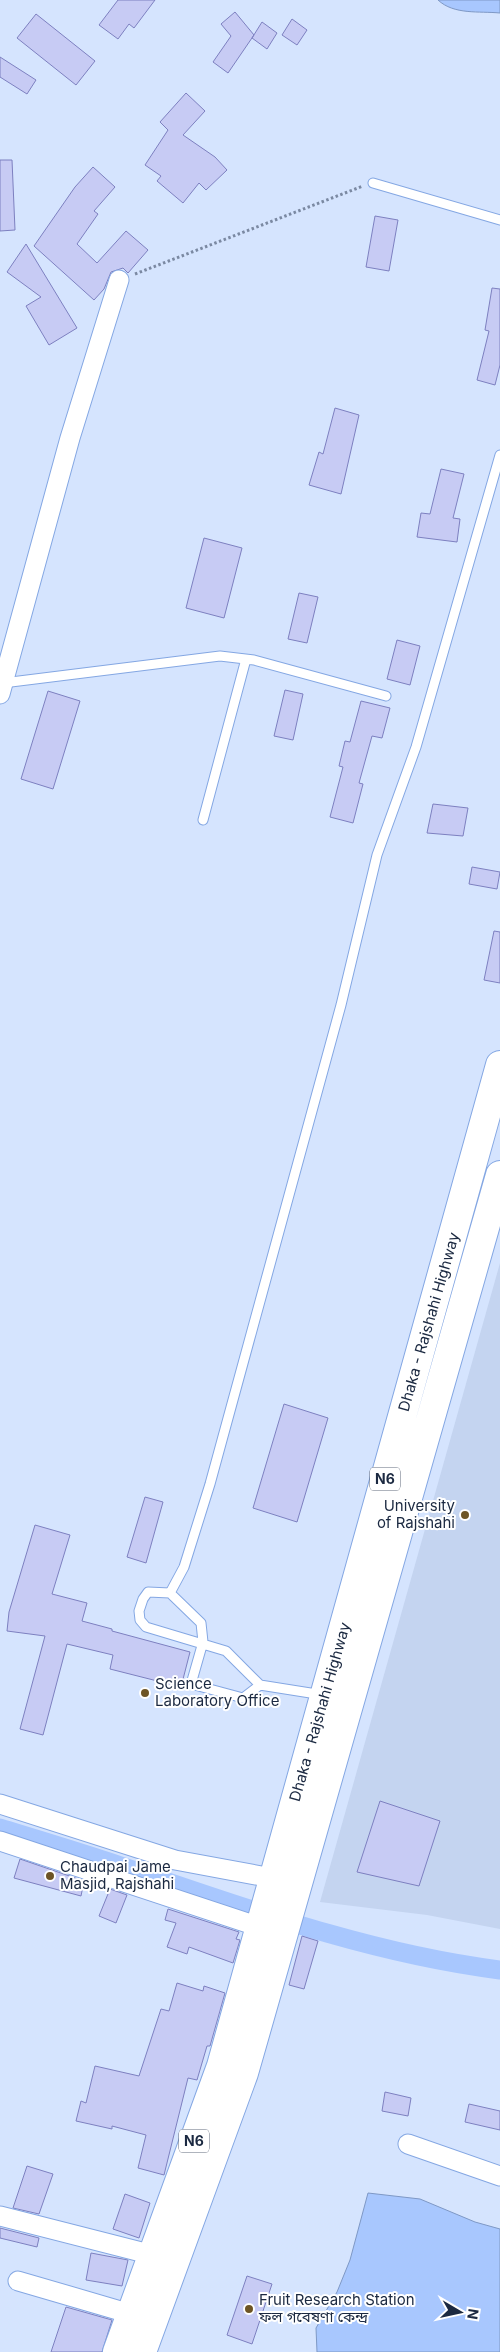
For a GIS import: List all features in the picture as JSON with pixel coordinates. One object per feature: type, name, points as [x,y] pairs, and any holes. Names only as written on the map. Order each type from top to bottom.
[{"type":"highway","name":"Dhaka - Rajshahi Highway","points":[[284,1888],[325,1695],[500,1065]]},
{"type":"highway","name":"Dhaka - Rajshahi Highway","points":[[142,2352],[244,2073],[272,1931],[284,1888],[500,1175]]},
{"type":"highway","name":"Dhaka - Rajshahi Highway","points":[[118,2352],[221,2066],[272,1931]]},
{"type":"street","points":[[2,688],[70,438],[119,280]]},
{"type":"street","points":[[0,1804],[175,1860],[284,1888]]},
{"type":"street","points":[[0,1841],[272,1931]]},
{"type":"street","points":[[408,2144],[500,2176]]},
{"type":"street","points":[[0,2216],[153,2255]]},
{"type":"street","points":[[18,2281],[131,2314]]},
{"type":"lane","points":[[373,182],[500,220]]},
{"type":"lane","points":[[170,1594],[184,1567],[210,1484],[341,1005],[377,855],[416,747],[500,455]]},
{"type":"lane","points":[[2,688],[220,656],[246,659],[386,696]]},
{"type":"lane","points":[[202,820],[246,659]]},
{"type":"lane","points":[[260,1685],[242,1698],[191,1684],[203,1642],[201,1623],[170,1594],[148,1592],[142,1600],[139,1611],[140,1620],[146,1627],[203,1642],[226,1651],[260,1685],[325,1695]]},
{"type":"path","points":[[119,280],[373,182]]},
{"type":"shaded area","name":"University of Rajshahi","points":[[500,1263],[500,1929],[427,1915],[320,1902]]},
{"type":"water","points":[[438,0],[500,0],[500,13],[459,10],[444,5]]},
{"type":"water","points":[[368,2193],[420,2199],[475,2222],[500,2229],[500,2352],[317,2352],[316,2328],[337,2292],[350,2260]]},
{"type":"building","points":[[118,0],[155,0],[134,28],[129,24],[118,39],[99,25]]},
{"type":"building","points":[[235,12],[254,35],[228,73],[213,62],[231,36],[221,24]]},
{"type":"building","points":[[36,14],[95,61],[76,85],[17,38]]},
{"type":"building","points":[[292,19],[307,30],[297,45],[282,35]]},
{"type":"building","points":[[262,22],[277,33],[267,49],[252,38]]},
{"type":"building","points":[[0,57],[36,80],[27,94],[0,77]]},
{"type":"building","points":[[186,93],[205,111],[183,135],[215,157],[227,170],[206,190],[199,183],[183,203],[157,181],[161,176],[145,165],[168,130],[160,122]]},
{"type":"building","points":[[0,160],[12,160],[15,230],[0,231]]},
{"type":"building","points":[[93,167],[115,187],[94,211],[98,214],[77,244],[97,263],[126,231],[148,250],[128,273],[123,268],[111,272],[104,289],[94,300],[34,246],[75,187]]},
{"type":"building","points":[[375,216],[398,220],[389,271],[366,267]]},
{"type":"building","points":[[26,244],[77,328],[49,345],[26,306],[41,297],[7,272]]},
{"type":"building","points":[[492,288],[500,289],[500,365],[495,385],[477,380],[489,331],[485,330]]},
{"type":"building","points":[[335,408],[359,415],[341,494],[309,485],[319,452],[323,454]]},
{"type":"building","points":[[441,469],[464,474],[453,518],[460,519],[457,542],[417,537],[421,513],[430,514]]},
{"type":"building","points":[[204,538],[242,548],[224,618],[186,608]]},
{"type":"building","points":[[299,593],[318,597],[307,643],[288,639]]},
{"type":"building","points":[[397,640],[420,646],[410,685],[387,679]]},
{"type":"building","points":[[285,690],[303,694],[293,740],[274,736]]},
{"type":"building","points":[[48,691],[80,701],[53,789],[21,779]]},
{"type":"building","points":[[361,701],[390,708],[382,738],[372,736],[359,783],[363,784],[353,823],[330,817],[343,767],[339,766],[345,741],[350,742]]},
{"type":"building","points":[[433,804],[468,808],[463,836],[427,833]]},
{"type":"building","points":[[472,867],[500,872],[497,889],[469,884]]},
{"type":"building","points":[[494,931],[500,932],[500,983],[484,980]]},
{"type":"building","points":[[284,1404],[328,1418],[297,1522],[253,1508]]},
{"type":"building","points":[[145,1497],[163,1502],[146,1563],[127,1557]]},
{"type":"building","points":[[35,1525],[70,1535],[52,1594],[87,1603],[82,1621],[190,1652],[181,1687],[110,1669],[113,1655],[67,1644],[43,1735],[20,1729],[45,1636],[7,1631],[9,1612]]},
{"type":"building","points":[[380,1801],[440,1821],[419,1886],[357,1872]]},
{"type":"building","name":"Chaudpai Jame Masjid, Rajshahi","points":[[20,1859],[84,1881],[81,1896],[14,1878]]},
{"type":"building","points":[[110,1889],[127,1895],[116,1923],[99,1916]]},
{"type":"building","points":[[168,1909],[239,1932],[236,1939],[240,1940],[233,1963],[189,1947],[187,1954],[167,1947],[176,1923],[165,1920]]},
{"type":"building","points":[[302,1936],[318,1941],[304,1989],[289,1985]]},
{"type":"building","points":[[177,1983],[203,1991],[204,1986],[225,1993],[210,2046],[207,2046],[197,2080],[188,2078],[164,2175],[138,2168],[146,2135],[112,2126],[112,2129],[76,2121],[81,2101],[86,2103],[95,2066],[139,2076],[161,2009],[169,2011]]},
{"type":"building","points":[[385,2092],[411,2098],[408,2116],[382,2111]]},
{"type":"building","points":[[469,2104],[500,2111],[500,2130],[465,2122]]},
{"type":"building","points":[[27,2166],[53,2174],[39,2214],[13,2208]]},
{"type":"building","points":[[125,2194],[150,2203],[139,2238],[113,2229]]},
{"type":"building","points":[[0,2228],[39,2238],[37,2247],[0,2238]]},
{"type":"building","points":[[91,2253],[128,2260],[122,2286],[86,2280]]},
{"type":"building","name":"Fruit Research Station ফল গবেষণা কেন্দ্র","points":[[247,2276],[272,2284],[252,2344],[227,2335]]},
{"type":"building","points":[[66,2307],[112,2320],[102,2352],[51,2352]]},
{"type":"waterway","points":[[0,1828],[253,1911],[351,1940],[400,1952],[500,1970]]},
{"type":"place","name":"University of Rajshahi","points":[[465,1515]]},
{"type":"place","name":"Science Laboratory Office","points":[[145,1693]]},
{"type":"place","name":"Chaudpai Jame Masjid, Rajshahi","points":[[50,1876]]},
{"type":"place","name":"Fruit Research Station ফল গবেষণা কেন্দ্র","points":[[249,2309]]}]
